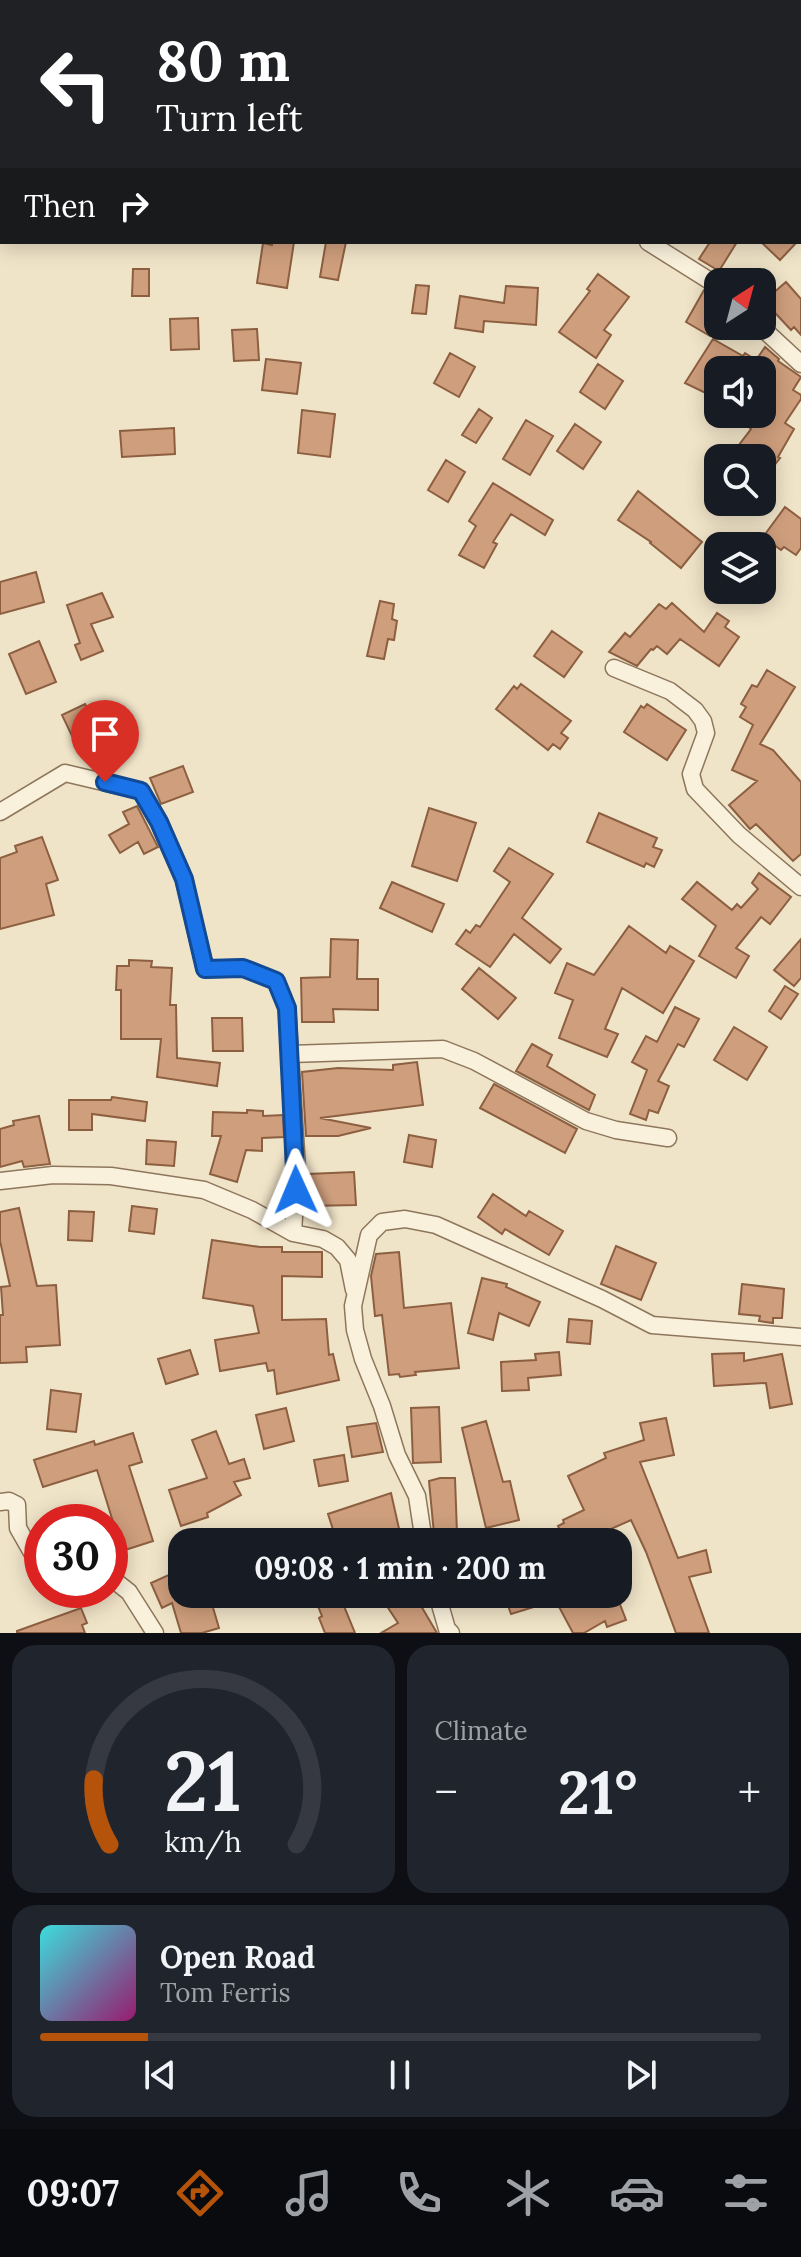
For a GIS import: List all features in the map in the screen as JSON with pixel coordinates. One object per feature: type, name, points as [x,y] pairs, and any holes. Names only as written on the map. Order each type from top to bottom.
[{"type":"street","points":[[651,244],[704,277]]},
{"type":"street","points":[[775,340],[801,364]]},
{"type":"street","points":[[614,668],[670,691],[695,710],[706,733],[691,774],[695,789],[739,835],[801,887]]},
{"type":"street","points":[[0,812],[65,773],[141,791],[159,822],[184,879],[205,969],[243,968],[276,981],[287,1008],[297,1168],[293,1233]]},
{"type":"street","points":[[290,1054],[443,1049],[474,1061],[586,1121],[616,1130],[668,1138]]},
{"type":"street","points":[[0,1181],[53,1175],[111,1176],[204,1190],[252,1210],[293,1233],[323,1239],[337,1247],[348,1260],[355,1296]]},
{"type":"street","points":[[422,1528],[417,1496],[403,1470],[355,1330],[353,1306],[369,1235],[382,1222],[405,1219],[436,1225],[588,1292],[652,1325],[801,1337]]},
{"type":"street","points":[[0,1502],[9,1501],[17,1505],[18,1528],[24,1538]]},
{"type":"street","points":[[128,1591],[155,1633]]},
{"type":"street","points":[[441,1608],[451,1633]]},
{"type":"building","points":[[263,244],[294,244],[287,288],[257,283]]},
{"type":"building","points":[[326,244],[346,244],[338,280],[320,277]]},
{"type":"building","points":[[709,244],[736,244],[721,268],[714,268],[699,259]]},
{"type":"building","points":[[763,244],[795,244],[780,260]]},
{"type":"building","points":[[133,269],[149,269],[149,296],[132,296]]},
{"type":"building","points":[[598,274],[629,297],[604,330],[611,335],[596,358],[559,332],[590,291],[587,289]]},
{"type":"building","points":[[786,282],[801,299],[801,335],[794,327],[791,330],[776,314],[776,291]]},
{"type":"building","points":[[416,285],[429,286],[426,314],[412,313]]},
{"type":"building","points":[[506,286],[538,288],[536,325],[484,321],[483,332],[455,328],[460,296],[504,303]]},
{"type":"building","points":[[704,290],[704,332],[686,322]]},
{"type":"building","points":[[198,318],[199,349],[171,350],[170,319]]},
{"type":"building","points":[[257,329],[259,360],[234,361],[232,330]]},
{"type":"building","points":[[712,340],[743,356],[704,356],[704,392],[685,383]]},
{"type":"building","points":[[765,347],[776,356],[759,356]]},
{"type":"building","points":[[450,353],[475,367],[459,397],[434,383]]},
{"type":"building","points":[[776,356],[801,377],[793,390],[801,395],[801,399],[785,423],[794,429],[776,463],[776,444],[740,444],[751,429],[776,428]]},
{"type":"building","points":[[266,359],[301,363],[297,394],[262,390]]},
{"type":"building","points":[[598,364],[623,381],[605,409],[580,392]]},
{"type":"building","points":[[479,409],[492,418],[476,443],[462,435]]},
{"type":"building","points":[[302,410],[335,414],[330,457],[298,453]]},
{"type":"building","points":[[526,420],[553,436],[530,475],[503,459]]},
{"type":"building","points":[[575,424],[601,442],[583,469],[557,451]]},
{"type":"building","points":[[174,428],[175,454],[122,457],[120,431]]},
{"type":"building","points":[[446,460],[465,472],[448,502],[428,490]]},
{"type":"building","points":[[493,483],[553,520],[545,535],[511,514],[493,542],[497,544],[484,568],[459,555],[476,526],[469,521]]},
{"type":"building","points":[[638,491],[702,542],[681,568],[651,542],[618,520]]},
{"type":"building","points":[[785,507],[801,519],[801,548],[796,555],[784,547],[781,550],[776,546],[776,532],[767,532]]},
{"type":"building","points":[[36,572],[44,602],[0,614],[0,582]]},
{"type":"building","points":[[102,593],[113,617],[91,624],[103,651],[81,660],[75,645],[80,643],[67,605]]},
{"type":"building","points":[[380,601],[394,604],[392,619],[397,621],[394,640],[388,639],[384,659],[367,656]]},
{"type":"building","points":[[672,603],[704,632],[717,613],[729,621],[725,627],[739,637],[719,666],[680,639],[667,654],[657,646],[651,649],[637,666],[609,652],[625,633],[630,637],[659,604],[666,609]]},
{"type":"building","points":[[552,631],[582,652],[564,677],[534,656]]},
{"type":"building","points":[[39,641],[56,682],[26,694],[9,654]]},
{"type":"building","points":[[767,670],[795,687],[760,744],[773,750],[801,782],[801,854],[793,861],[756,824],[750,829],[729,805],[757,781],[732,770],[753,725],[740,717],[746,707],[741,704],[752,685],[757,687]]},
{"type":"building","points":[[521,684],[571,721],[561,733],[568,738],[560,749],[553,744],[548,750],[496,709],[514,686],[517,689]]},
{"type":"building","points":[[85,704],[95,724],[72,736],[62,715]]},
{"type":"building","points":[[647,704],[686,730],[667,760],[624,732],[641,706],[644,708]]},
{"type":"building","points":[[183,766],[193,792],[161,804],[150,778]]},
{"type":"building","points":[[137,806],[158,847],[144,854],[138,842],[120,853],[109,835],[129,824],[123,812]]},
{"type":"building","points":[[429,808],[476,823],[457,881],[412,866]]},
{"type":"building","points":[[599,813],[657,838],[653,847],[662,850],[654,867],[646,863],[644,867],[587,842]]},
{"type":"building","points":[[42,837],[58,880],[46,884],[54,915],[0,929],[0,858],[17,852],[15,846]]},
{"type":"building","points":[[509,848],[553,874],[522,918],[561,949],[550,963],[514,934],[490,967],[456,944],[466,930],[470,933],[476,925],[480,927],[510,882],[494,871]]},
{"type":"building","points":[[759,873],[791,897],[770,924],[761,917],[736,948],[749,956],[736,978],[699,956],[716,926],[682,899],[697,882],[732,910],[737,904],[741,908],[758,889],[752,883]]},
{"type":"building","points":[[392,882],[444,904],[432,932],[380,908]]},
{"type":"building","points":[[629,926],[666,953],[670,946],[694,961],[663,1013],[622,988],[605,1029],[618,1034],[607,1057],[559,1038],[573,1000],[555,993],[567,963],[594,975]]},
{"type":"building","points":[[331,939],[358,940],[357,979],[378,979],[378,1010],[333,1009],[334,1022],[302,1022],[301,978],[330,977]]},
{"type":"building","points":[[801,939],[801,978],[794,986],[774,970]]},
{"type":"building","points":[[129,960],[152,961],[151,967],[172,968],[170,1005],[176,1005],[177,1058],[220,1063],[217,1086],[157,1077],[161,1039],[121,1039],[121,990],[116,990],[117,966],[129,966]]},
{"type":"building","points":[[479,968],[516,998],[498,1019],[462,989]]},
{"type":"building","points":[[785,986],[798,994],[781,1019],[769,1011]]},
{"type":"building","points":[[675,1007],[699,1019],[684,1047],[678,1044],[658,1081],[669,1086],[658,1113],[649,1110],[646,1120],[630,1114],[647,1070],[632,1062],[646,1036],[657,1042]]},
{"type":"building","points":[[212,1018],[242,1018],[243,1051],[213,1051]]},
{"type":"building","points":[[734,1027],[767,1047],[747,1080],[714,1060]]},
{"type":"building","points":[[532,1044],[552,1055],[547,1066],[595,1095],[589,1110],[516,1071]]},
{"type":"building","points":[[417,1062],[423,1105],[320,1118],[371,1128],[338,1136],[306,1136],[302,1072],[338,1068],[393,1070],[393,1065]]},
{"type":"building","points":[[494,1084],[577,1129],[565,1153],[480,1108]]},
{"type":"building","points":[[112,1097],[147,1102],[145,1121],[92,1114],[92,1130],[69,1130],[69,1100],[111,1100]]},
{"type":"building","points":[[247,1110],[263,1111],[263,1116],[283,1115],[284,1137],[262,1138],[262,1151],[246,1150],[237,1182],[210,1174],[221,1136],[212,1136],[213,1112],[247,1113]]},
{"type":"building","points":[[39,1116],[50,1164],[24,1167],[22,1161],[0,1167],[0,1129],[14,1125],[13,1121]]},
{"type":"building","points":[[409,1135],[436,1140],[432,1167],[404,1162]]},
{"type":"building","points":[[147,1140],[176,1142],[174,1166],[146,1164]]},
{"type":"building","points":[[354,1172],[356,1205],[308,1206],[308,1174]]},
{"type":"building","points":[[493,1194],[526,1216],[529,1211],[563,1231],[549,1255],[505,1229],[502,1234],[478,1217]]},
{"type":"building","points":[[132,1206],[157,1209],[154,1234],[129,1231]]},
{"type":"building","points":[[19,1208],[37,1286],[56,1285],[60,1345],[26,1347],[27,1362],[0,1363],[1,1287],[10,1286],[0,1241],[0,1212]]},
{"type":"building","points":[[69,1211],[94,1212],[92,1241],[68,1240]]},
{"type":"building","points":[[212,1240],[282,1247],[282,1252],[322,1252],[322,1277],[282,1276],[282,1320],[326,1319],[329,1355],[333,1354],[339,1380],[277,1394],[274,1370],[268,1371],[266,1363],[220,1371],[215,1340],[259,1333],[253,1306],[203,1298]]},
{"type":"building","points":[[616,1246],[656,1263],[641,1300],[601,1284]]},
{"type":"building","points":[[399,1252],[404,1308],[451,1303],[459,1368],[415,1372],[416,1375],[400,1377],[399,1374],[389,1375],[382,1315],[375,1316],[371,1276],[376,1254]]},
{"type":"building","points":[[482,1278],[507,1284],[506,1287],[540,1302],[529,1326],[499,1313],[493,1340],[468,1333]]},
{"type":"building","points":[[742,1284],[784,1289],[782,1318],[773,1318],[773,1323],[759,1321],[760,1316],[739,1314]]},
{"type":"building","points":[[569,1319],[592,1321],[590,1344],[567,1342]]},
{"type":"building","points":[[190,1350],[198,1374],[166,1384],[158,1359]]},
{"type":"building","points":[[559,1352],[561,1375],[528,1378],[529,1390],[502,1391],[501,1362],[536,1360],[535,1354]]},
{"type":"building","points":[[744,1353],[744,1361],[782,1354],[792,1404],[770,1408],[766,1383],[714,1386],[712,1354]]},
{"type":"building","points":[[51,1390],[81,1394],[76,1432],[47,1429]]},
{"type":"building","points":[[439,1407],[441,1462],[413,1463],[411,1408]]},
{"type":"building","points":[[286,1408],[294,1441],[264,1449],[256,1415]]},
{"type":"building","points":[[666,1418],[674,1455],[640,1462],[678,1558],[706,1550],[711,1572],[689,1577],[709,1633],[676,1633],[631,1520],[613,1528],[558,1526],[564,1523],[563,1520],[584,1510],[568,1476],[606,1458],[604,1453],[644,1440],[640,1423]]},
{"type":"building","points":[[486,1421],[503,1482],[510,1481],[519,1520],[486,1528],[462,1428]]},
{"type":"building","points":[[376,1423],[383,1452],[352,1457],[347,1427]]},
{"type":"building","points":[[216,1431],[229,1464],[244,1459],[250,1478],[234,1482],[241,1495],[207,1513],[208,1517],[181,1526],[169,1490],[207,1478],[192,1440]]},
{"type":"building","points":[[133,1433],[142,1462],[129,1466],[153,1541],[128,1549],[128,1504],[107,1504],[97,1470],[43,1487],[34,1460],[94,1441],[95,1445]]},
{"type":"building","points":[[344,1455],[348,1481],[319,1486],[314,1460]]},
{"type":"building","points":[[455,1478],[457,1528],[433,1528],[429,1481]]},
{"type":"building","points":[[391,1493],[399,1528],[332,1528],[328,1514]]},
{"type":"building","points":[[168,1575],[168,1605],[162,1608],[151,1583]]},
{"type":"building","points":[[81,1608],[87,1623],[82,1625],[85,1633],[17,1631]]},
{"type":"building","points":[[174,1608],[213,1608],[219,1628],[202,1633],[181,1633]]},
{"type":"building","points":[[319,1608],[345,1608],[355,1633],[325,1633],[319,1618],[322,1616]]},
{"type":"building","points":[[388,1608],[422,1608],[437,1633],[381,1633],[398,1623]]},
{"type":"building","points":[[509,1608],[530,1608],[511,1614]]},
{"type":"building","points":[[560,1608],[621,1608],[626,1620],[607,1627],[605,1621],[584,1633],[573,1633]]},
{"type":"route","points":[[105,782],[141,791],[159,822],[184,879],[205,969],[243,968],[276,981],[287,1008],[296,1190]]}]
